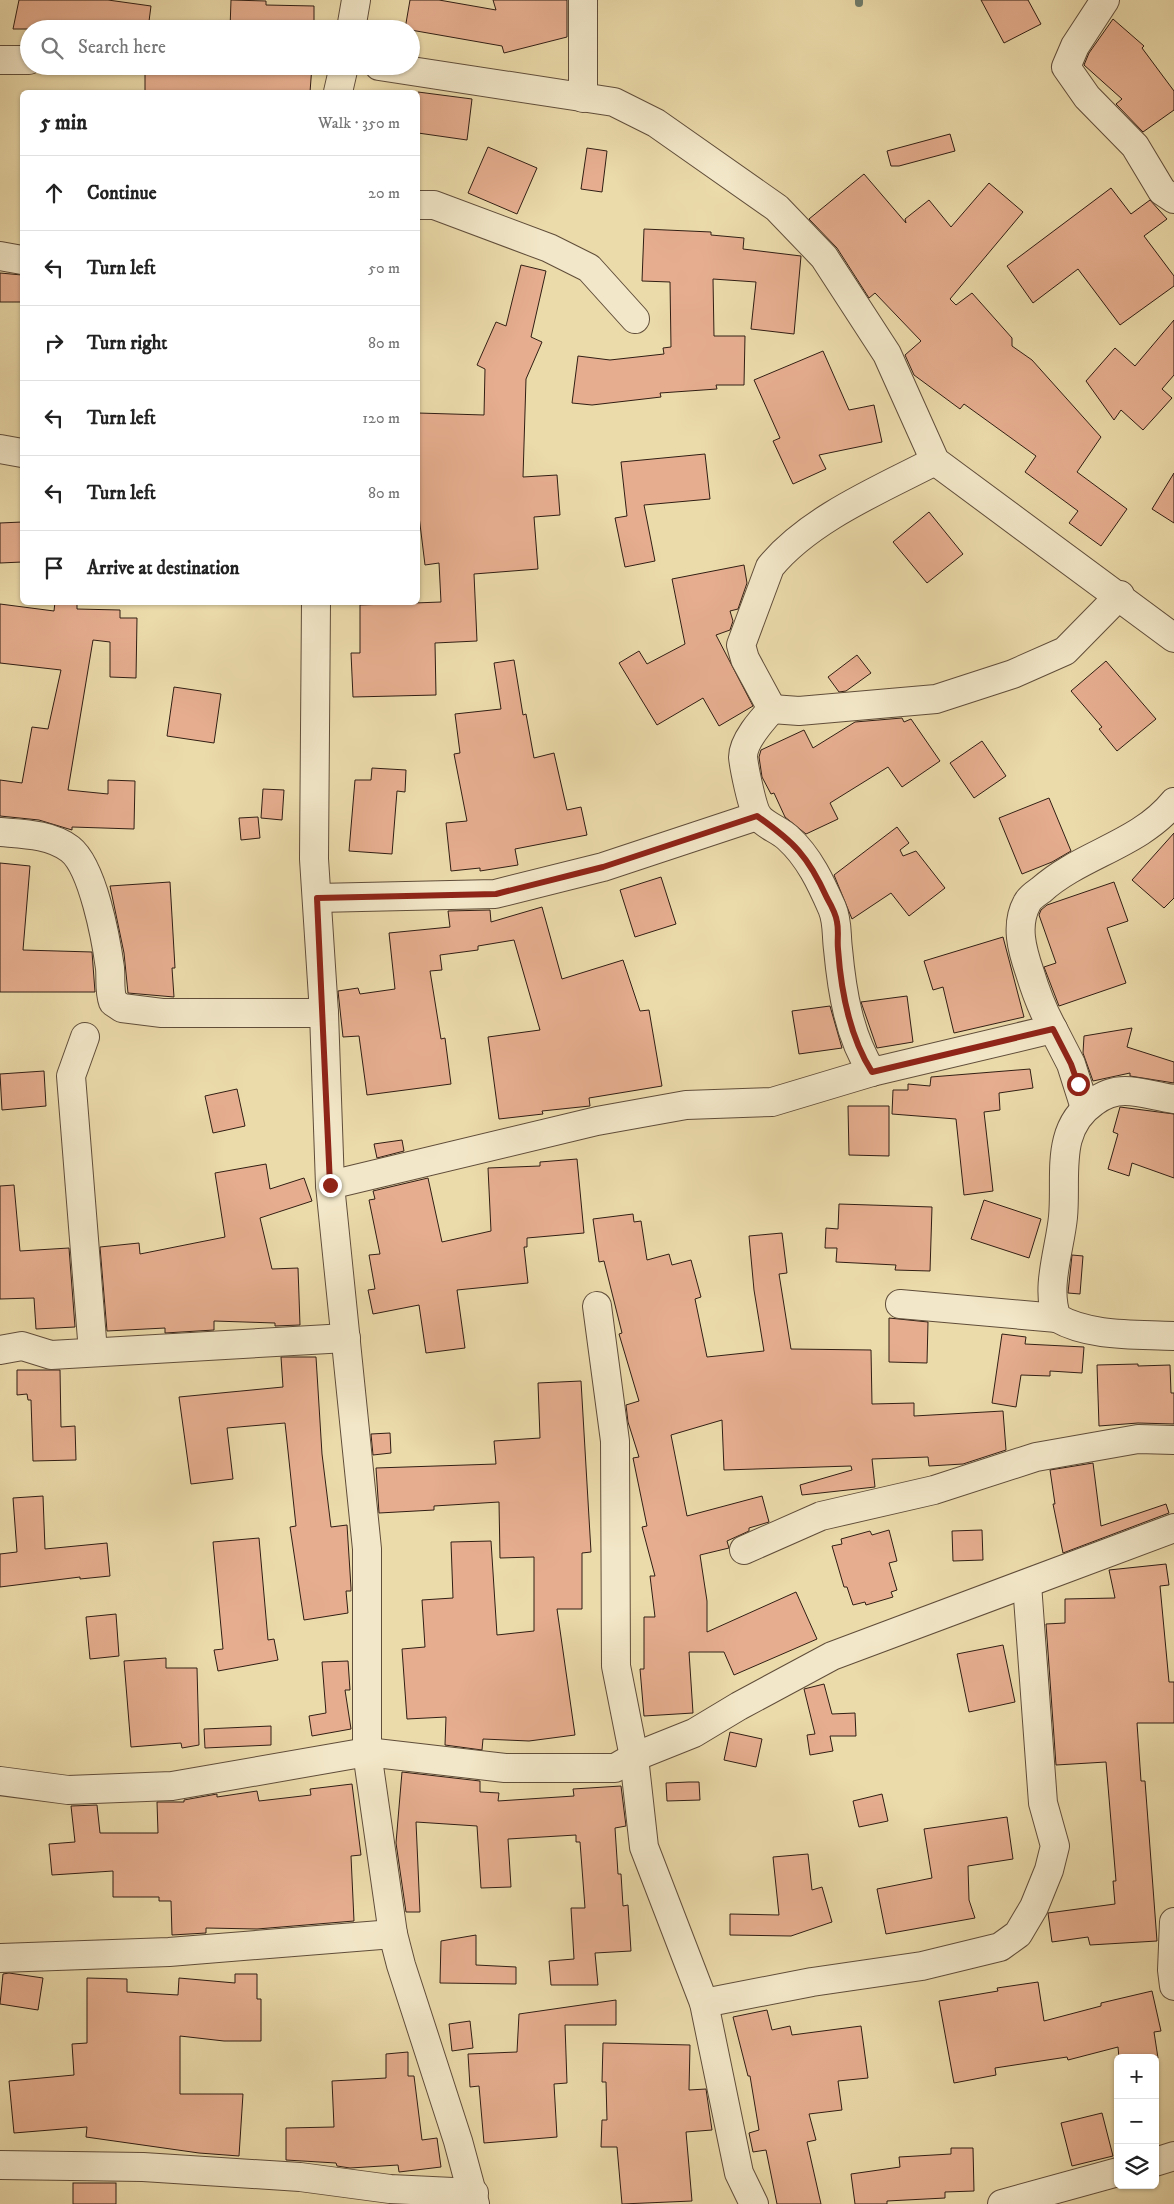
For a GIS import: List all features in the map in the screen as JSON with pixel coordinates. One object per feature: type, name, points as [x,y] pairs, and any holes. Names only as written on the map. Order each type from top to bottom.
[{"type":"street","points":[[353,20],[356,0]]},
{"type":"street","points":[[583,0],[583,98]]},
{"type":"street","points":[[1105,0],[1075,46],[1066,67],[1087,97],[1135,146],[1162,191],[1174,200]]},
{"type":"street","points":[[0,60],[20,60]]},
{"type":"street","points":[[420,72],[614,102],[656,123],[777,208],[824,257],[887,354],[936,461],[1120,595],[1174,638]]},
{"type":"street","points":[[338,90],[342,75]]},
{"type":"street","points":[[420,205],[434,206],[505,231],[549,248],[589,268],[635,319]]},
{"type":"street","points":[[0,256],[20,260]]},
{"type":"street","points":[[0,449],[20,452]]},
{"type":"street","points":[[772,709],[744,659],[741,645],[770,567],[778,557],[812,529],[865,497],[936,461]]},
{"type":"street","points":[[772,709],[799,711],[926,700],[953,694],[1013,674],[1065,651],[1120,595]]},
{"type":"street","points":[[0,2165],[143,2167],[300,2177],[474,2198],[400,1965],[393,1934],[368,1752],[367,1549],[330,1185],[324,1013],[314,859],[316,605]]},
{"type":"street","points":[[772,709],[755,728],[743,754],[757,816],[789,838],[814,869],[833,909],[837,921],[838,948],[848,1016],[859,1052],[872,1072]]},
{"type":"street","points":[[1085,1108],[1071,1064],[1042,1008],[1026,960],[1020,935],[1022,916],[1028,901],[1053,879],[1134,836],[1162,817],[1174,802]]},
{"type":"street","points":[[317,898],[496,894],[603,867],[757,816]]},
{"type":"street","points":[[0,832],[40,835],[70,849],[83,867],[94,892],[110,968],[110,994],[113,1002],[122,1008],[162,1012],[324,1013]]},
{"type":"street","points":[[330,1185],[597,1121],[686,1105],[772,1102],[872,1072],[1053,1029]]},
{"type":"street","points":[[85,1037],[71,1076],[93,1352]]},
{"type":"street","points":[[1057,1318],[1053,1307],[1057,1256],[1063,1217],[1063,1162],[1068,1135],[1085,1108],[1105,1094],[1125,1091],[1174,1099]]},
{"type":"street","points":[[900,1304],[1057,1318],[1068,1325],[1089,1330],[1174,1336]]},
{"type":"street","points":[[598,1306],[614,1441],[616,1666],[634,1757],[644,1847],[704,2003],[738,2173],[754,2204]]},
{"type":"street","points":[[0,1350],[22,1346],[51,1355],[346,1338]]},
{"type":"street","points":[[744,1550],[821,1516],[934,1490],[1036,1457],[1138,1439],[1174,1440]]},
{"type":"street","points":[[0,1780],[68,1790],[172,1786],[368,1752],[505,1768],[615,1768],[634,1757],[694,1733],[739,1706],[832,1656],[1174,1528]]},
{"type":"street","points":[[704,2003],[812,1982],[922,1966],[1000,1947],[1018,1934],[1034,1907],[1046,1879],[1055,1846],[1043,1803],[1027,1584]]},
{"type":"street","points":[[1174,1922],[1172,1970],[1174,1986]]},
{"type":"street","points":[[0,1958],[169,1952],[393,1934]]},
{"type":"street","points":[[1159,2161],[1174,2156]]},
{"type":"street","points":[[1002,2204],[1114,2173]]},
{"type":"building","points":[[19,0],[108,0],[151,6],[149,20],[20,20],[20,29],[13,29]]},
{"type":"building","points":[[231,0],[266,1],[266,5],[314,6],[314,20],[230,20]]},
{"type":"building","points":[[410,0],[439,0],[496,10],[493,0],[567,0],[567,37],[504,53],[502,46],[420,32],[420,20],[407,20]]},
{"type":"building","points":[[981,0],[1028,0],[1041,24],[1004,43]]},
{"type":"building","points":[[1113,19],[1144,46],[1142,48],[1174,91],[1174,110],[1143,132],[1116,104],[1122,99],[1084,65],[1089,53]]},
{"type":"building","points":[[145,75],[311,75],[310,90],[145,90]]},
{"type":"building","points":[[420,92],[472,99],[467,140],[420,133]]},
{"type":"building","points":[[950,134],[955,151],[899,166],[891,166],[887,151]]},
{"type":"building","points":[[488,147],[537,168],[517,214],[468,193]]},
{"type":"building","points":[[587,148],[607,151],[602,192],[581,189]]},
{"type":"building","points":[[864,174],[906,223],[905,219],[929,200],[951,227],[989,183],[1023,212],[950,299],[956,305],[972,293],[1012,338],[1012,346],[1032,360],[1101,437],[1077,472],[1127,509],[1101,546],[1069,523],[1078,511],[1025,472],[1036,456],[964,404],[960,409],[914,375],[905,355],[921,341],[875,293],[869,298],[837,248],[809,219]]},
{"type":"building","points":[[1111,188],[1131,214],[1150,200],[1167,219],[1144,236],[1174,276],[1174,286],[1120,325],[1078,269],[1033,303],[1007,266]]},
{"type":"building","points":[[644,229],[711,232],[711,235],[744,238],[743,249],[801,256],[794,334],[751,329],[756,282],[713,279],[714,336],[745,336],[744,385],[716,385],[717,389],[660,393],[661,397],[592,405],[572,403],[578,356],[610,360],[664,354],[663,348],[671,347],[670,282],[642,281]]},
{"type":"building","points":[[521,265],[546,271],[531,337],[542,342],[526,379],[523,477],[557,475],[560,515],[534,517],[538,569],[474,574],[477,641],[435,643],[436,695],[353,697],[351,653],[360,653],[360,605],[420,605],[420,603],[441,602],[439,563],[425,565],[420,524],[420,413],[484,415],[485,369],[477,365],[496,322],[506,326]]},
{"type":"building","points":[[0,273],[20,275],[20,302],[0,302]]},
{"type":"building","points":[[1174,320],[1174,375],[1162,389],[1172,398],[1143,430],[1121,410],[1114,420],[1086,381],[1115,348],[1135,366]]},
{"type":"building","points":[[823,351],[849,410],[874,405],[882,442],[819,455],[826,469],[793,484],[773,441],[780,438],[754,380]]},
{"type":"building","points":[[705,454],[710,499],[644,505],[655,561],[625,567],[615,518],[627,516],[621,462]]},
{"type":"building","points":[[1174,473],[1174,523],[1152,509]]},
{"type":"building","points":[[929,512],[963,554],[927,583],[893,542]]},
{"type":"building","points":[[20,522],[20,562],[0,563],[0,523]]},
{"type":"building","points":[[744,565],[747,583],[738,609],[730,611],[733,621],[730,630],[716,635],[753,706],[719,726],[703,698],[657,725],[619,663],[639,651],[647,664],[685,644],[672,579]]},
{"type":"building","points":[[0,604],[54,611],[55,605],[77,605],[77,609],[120,610],[120,618],[137,618],[136,678],[110,677],[110,642],[93,640],[68,790],[108,794],[108,780],[135,781],[134,829],[72,827],[72,830],[39,820],[0,816],[0,780],[22,783],[32,727],[48,729],[61,670],[0,663]]},
{"type":"building","points":[[857,655],[871,673],[846,691],[839,692],[828,677]]},
{"type":"building","points":[[514,660],[523,715],[526,714],[534,758],[554,753],[567,810],[581,807],[587,835],[515,849],[518,865],[480,871],[480,868],[451,871],[446,823],[467,821],[454,754],[460,753],[455,714],[501,709],[494,663]]},
{"type":"building","points":[[1106,661],[1156,719],[1117,751],[1099,729],[1102,727],[1071,691]]},
{"type":"building","points":[[174,687],[221,694],[214,743],[167,736]]},
{"type":"building","points":[[902,718],[904,722],[911,719],[940,761],[902,787],[888,767],[830,803],[838,819],[806,834],[785,817],[774,793],[771,794],[762,777],[759,757],[761,750],[804,730],[813,748],[855,722]]},
{"type":"building","points":[[982,741],[1006,776],[974,798],[950,763]]},
{"type":"building","points":[[372,768],[406,770],[405,792],[397,791],[392,854],[349,851],[355,780],[371,780]]},
{"type":"building","points":[[263,789],[284,790],[282,820],[261,818]]},
{"type":"building","points":[[1049,798],[1071,851],[1052,862],[1022,874],[999,818]]},
{"type":"building","points":[[258,817],[260,838],[241,840],[239,818]]},
{"type":"building","points":[[897,827],[909,843],[900,850],[903,856],[916,851],[945,888],[909,916],[891,893],[852,919],[834,875]]},
{"type":"building","points":[[1174,833],[1174,898],[1164,908],[1132,880]]},
{"type":"building","points":[[0,863],[30,866],[23,950],[92,952],[95,992],[0,992]]},
{"type":"building","points":[[661,877],[676,924],[635,937],[620,890]]},
{"type":"building","points":[[170,882],[175,968],[172,968],[174,997],[128,993],[124,953],[110,886]]},
{"type":"building","points":[[1114,882],[1128,921],[1107,928],[1126,983],[1059,1006],[1044,967],[1056,963],[1039,915],[1041,910],[1047,905]]},
{"type":"building","points":[[542,907],[562,979],[623,960],[640,1011],[649,1010],[662,1086],[589,1098],[590,1106],[542,1111],[543,1114],[499,1119],[488,1037],[540,1030],[514,940],[478,946],[478,950],[440,955],[442,970],[430,971],[441,1039],[445,1038],[451,1084],[367,1095],[359,1036],[343,1037],[338,991],[358,988],[360,994],[395,989],[389,933],[450,927],[448,911],[490,910],[491,922]]},
{"type":"building","points":[[1003,937],[1024,1017],[954,1033],[943,987],[933,990],[924,961]]},
{"type":"building","points":[[907,996],[913,1042],[877,1048],[861,1002]]},
{"type":"building","points":[[830,1006],[842,1048],[799,1054],[792,1011]]},
{"type":"building","points":[[1132,1028],[1127,1047],[1174,1062],[1174,1083],[1130,1076],[1130,1073],[1093,1081],[1083,1053],[1084,1036]]},
{"type":"building","points":[[1030,1069],[1033,1088],[999,1093],[1000,1110],[984,1112],[993,1191],[964,1195],[956,1119],[892,1114],[893,1090],[908,1090],[908,1084],[930,1086],[931,1077]]},
{"type":"building","points":[[44,1071],[46,1106],[2,1110],[0,1074]]},
{"type":"building","points":[[237,1089],[245,1126],[213,1133],[205,1096]]},
{"type":"building","points":[[848,1106],[889,1106],[889,1156],[849,1155]]},
{"type":"building","points":[[1120,1107],[1174,1114],[1174,1178],[1132,1163],[1129,1176],[1108,1169],[1118,1134],[1113,1132]]},
{"type":"building","points":[[402,1140],[404,1151],[377,1158],[374,1144]]},
{"type":"building","points":[[577,1159],[584,1233],[527,1238],[527,1247],[524,1247],[528,1283],[457,1290],[465,1348],[426,1353],[419,1305],[373,1314],[368,1290],[375,1289],[369,1255],[380,1254],[369,1200],[375,1199],[373,1191],[428,1178],[442,1242],[491,1231],[488,1168],[540,1166],[540,1162]]},
{"type":"building","points":[[266,1164],[270,1189],[304,1178],[312,1201],[260,1218],[272,1269],[298,1268],[300,1325],[275,1326],[275,1323],[214,1321],[214,1330],[165,1333],[165,1328],[107,1331],[100,1247],[139,1243],[140,1254],[225,1237],[215,1173]]},
{"type":"building","points":[[14,1185],[20,1251],[69,1248],[75,1327],[36,1329],[34,1298],[0,1299],[0,1186]]},
{"type":"building","points":[[984,1200],[1041,1219],[1029,1258],[971,1239]]},
{"type":"building","points":[[839,1204],[932,1207],[930,1271],[895,1270],[896,1265],[836,1262],[837,1248],[825,1248],[826,1228],[838,1229]]},
{"type":"building","points":[[633,1214],[634,1222],[641,1221],[647,1260],[669,1254],[672,1265],[691,1260],[701,1297],[695,1299],[707,1357],[764,1351],[754,1290],[749,1236],[782,1233],[787,1273],[779,1274],[791,1349],[871,1350],[872,1404],[914,1403],[914,1416],[1003,1411],[1006,1450],[963,1464],[929,1466],[928,1457],[872,1459],[875,1487],[802,1495],[800,1485],[852,1470],[851,1466],[724,1470],[722,1420],[671,1435],[687,1516],[762,1496],[769,1522],[749,1528],[749,1531],[727,1541],[729,1548],[700,1555],[707,1601],[707,1632],[796,1592],[817,1639],[734,1675],[724,1652],[689,1652],[693,1713],[644,1716],[640,1669],[644,1669],[644,1617],[655,1617],[650,1576],[655,1576],[642,1527],[647,1526],[633,1458],[639,1457],[628,1422],[626,1405],[639,1401],[619,1334],[622,1333],[604,1261],[599,1262],[593,1219]]},
{"type":"building","points":[[1072,1255],[1083,1256],[1080,1294],[1068,1293]]},
{"type":"building","points":[[889,1318],[928,1322],[927,1363],[889,1362]]},
{"type":"building","points":[[1002,1334],[1026,1337],[1025,1344],[1084,1347],[1082,1373],[1050,1371],[1050,1376],[1021,1375],[1016,1407],[992,1403]]},
{"type":"building","points":[[281,1357],[316,1357],[322,1454],[331,1527],[347,1525],[351,1588],[351,1591],[346,1591],[348,1613],[304,1620],[290,1527],[296,1526],[285,1423],[227,1428],[233,1479],[191,1484],[179,1397],[283,1387]]},
{"type":"building","points":[[1138,1364],[1138,1366],[1170,1365],[1171,1393],[1174,1393],[1174,1424],[1138,1423],[1099,1426],[1097,1365]]},
{"type":"building","points":[[17,1370],[60,1370],[61,1427],[75,1426],[76,1460],[33,1461],[31,1400],[28,1400],[27,1394],[17,1395]]},
{"type":"building","points":[[581,1381],[591,1552],[582,1553],[582,1609],[557,1609],[575,1735],[529,1741],[483,1739],[482,1750],[445,1745],[446,1717],[407,1719],[402,1649],[425,1647],[422,1600],[453,1598],[451,1542],[491,1541],[497,1635],[534,1631],[534,1557],[500,1558],[499,1502],[434,1506],[434,1510],[379,1513],[376,1468],[496,1464],[494,1441],[540,1438],[538,1383]]},
{"type":"building","points":[[390,1433],[391,1453],[373,1455],[371,1434]]},
{"type":"building","points":[[1093,1463],[1101,1526],[1166,1504],[1169,1513],[1063,1553],[1053,1504],[1055,1504],[1050,1470]]},
{"type":"building","points":[[43,1496],[45,1549],[107,1543],[110,1576],[80,1579],[80,1577],[0,1587],[0,1554],[17,1552],[13,1498]]},
{"type":"building","points":[[889,1530],[897,1561],[889,1563],[897,1590],[891,1592],[893,1597],[866,1605],[865,1602],[853,1605],[847,1587],[844,1587],[832,1546],[842,1544],[841,1539],[870,1531],[872,1535]]},
{"type":"building","points":[[982,1530],[983,1560],[953,1561],[952,1531]]},
{"type":"building","points":[[259,1538],[268,1640],[274,1639],[278,1660],[218,1671],[214,1650],[223,1649],[213,1542]]},
{"type":"building","points":[[1166,1564],[1169,1585],[1160,1586],[1169,1682],[1174,1682],[1174,1723],[1137,1723],[1141,1781],[1145,1781],[1157,1941],[1090,1945],[1088,1937],[1052,1942],[1048,1913],[1115,1904],[1113,1881],[1116,1881],[1106,1762],[1056,1765],[1046,1624],[1065,1623],[1065,1599],[1115,1598],[1109,1570]]},
{"type":"building","points":[[116,1614],[119,1656],[90,1659],[86,1617]]},
{"type":"building","points":[[1003,1645],[1015,1702],[969,1712],[957,1654]]},
{"type":"building","points":[[166,1658],[166,1668],[197,1668],[199,1745],[182,1748],[181,1743],[131,1747],[124,1661]]},
{"type":"building","points":[[348,1661],[350,1690],[345,1690],[351,1729],[312,1736],[309,1716],[326,1713],[322,1662]]},
{"type":"building","points":[[824,1684],[832,1714],[855,1713],[856,1736],[830,1736],[833,1751],[810,1755],[807,1735],[815,1734],[804,1689]]},
{"type":"building","points":[[271,1726],[271,1745],[205,1748],[204,1729]]},
{"type":"building","points":[[730,1732],[762,1739],[756,1767],[724,1760]]},
{"type":"building","points":[[402,1772],[480,1781],[480,1792],[499,1793],[498,1801],[574,1796],[573,1789],[621,1786],[626,1826],[615,1828],[618,1874],[621,1874],[623,1906],[628,1905],[631,1951],[595,1953],[598,1985],[551,1985],[549,1961],[574,1959],[571,1908],[585,1908],[580,1842],[576,1842],[576,1835],[508,1839],[511,1887],[481,1888],[477,1826],[416,1822],[420,1912],[406,1912],[396,1843]]},
{"type":"building","points":[[699,1782],[700,1800],[667,1801],[666,1783]]},
{"type":"building","points":[[352,1784],[361,1855],[351,1856],[354,1921],[257,1929],[206,1928],[206,1933],[172,1935],[171,1901],[159,1901],[159,1897],[113,1897],[113,1871],[52,1875],[49,1844],[75,1842],[71,1806],[97,1805],[100,1833],[158,1833],[157,1802],[184,1802],[184,1800],[217,1794],[217,1797],[257,1791],[259,1801],[311,1795],[310,1789]]},
{"type":"building","points":[[882,1794],[888,1821],[859,1827],[853,1801]]},
{"type":"building","points":[[1007,1817],[1013,1859],[968,1866],[969,1900],[975,1918],[886,1934],[877,1889],[932,1878],[924,1829]]},
{"type":"building","points":[[808,1854],[812,1890],[822,1887],[832,1922],[791,1936],[730,1935],[730,1914],[779,1915],[773,1857]]},
{"type":"building","points":[[476,1935],[476,1965],[516,1967],[516,1984],[440,1983],[441,1941]]},
{"type":"building","points":[[9,1973],[43,1978],[38,2010],[0,2004],[3,1974]]},
{"type":"building","points":[[235,1974],[257,1974],[257,1999],[261,1999],[261,2041],[224,2041],[180,2036],[180,2094],[243,2094],[239,2156],[199,2153],[86,2137],[87,2127],[14,2133],[9,2081],[74,2075],[72,2044],[87,2043],[87,1978],[127,1979],[127,1992],[178,1995],[179,1978],[235,1983]]},
{"type":"building","points":[[1038,1982],[1044,2021],[1101,2006],[1101,2003],[1152,1991],[1161,2031],[1154,2032],[1157,2054],[1119,2054],[1118,2047],[1068,2060],[1067,2057],[995,2068],[996,2075],[954,2083],[939,2001],[998,1991],[997,1988]]},
{"type":"building","points":[[616,2000],[616,2025],[565,2025],[567,2083],[554,2084],[557,2137],[484,2143],[479,2086],[470,2087],[468,2054],[517,2052],[519,2014]]},
{"type":"building","points":[[767,2010],[772,2030],[790,2026],[792,2035],[861,2026],[868,2078],[838,2081],[842,2110],[809,2114],[816,2140],[807,2142],[821,2204],[777,2204],[766,2150],[753,2152],[749,2133],[759,2130],[750,2076],[748,2076],[733,2017]]},
{"type":"building","points":[[470,2021],[473,2048],[452,2051],[449,2024]]},
{"type":"building","points":[[603,2043],[690,2045],[689,2090],[706,2089],[712,2130],[686,2132],[692,2201],[622,2204],[617,2147],[601,2147],[602,2120],[607,2120],[606,2082],[602,2082]]},
{"type":"building","points":[[408,2052],[408,2076],[414,2076],[422,2140],[437,2138],[441,2167],[399,2172],[398,2165],[350,2168],[337,2166],[336,2163],[286,2160],[286,2128],[334,2127],[332,2081],[386,2078],[386,2054]]},
{"type":"building","points":[[1102,2113],[1113,2156],[1072,2166],[1061,2123]]},
{"type":"building","points":[[951,2148],[973,2148],[974,2191],[945,2192],[945,2198],[887,2201],[887,2204],[855,2204],[851,2174],[900,2167],[899,2157],[951,2154]]},
{"type":"building","points":[[73,2183],[116,2183],[116,2204],[73,2204]]},
{"type":"route","points":[[330,1185],[324,1013],[317,898],[496,894],[603,867],[727,824],[757,816],[789,838],[814,869],[833,909],[837,921],[838,948],[848,1016],[859,1052],[872,1072],[1053,1029],[1071,1064],[1078,1084]]}]
